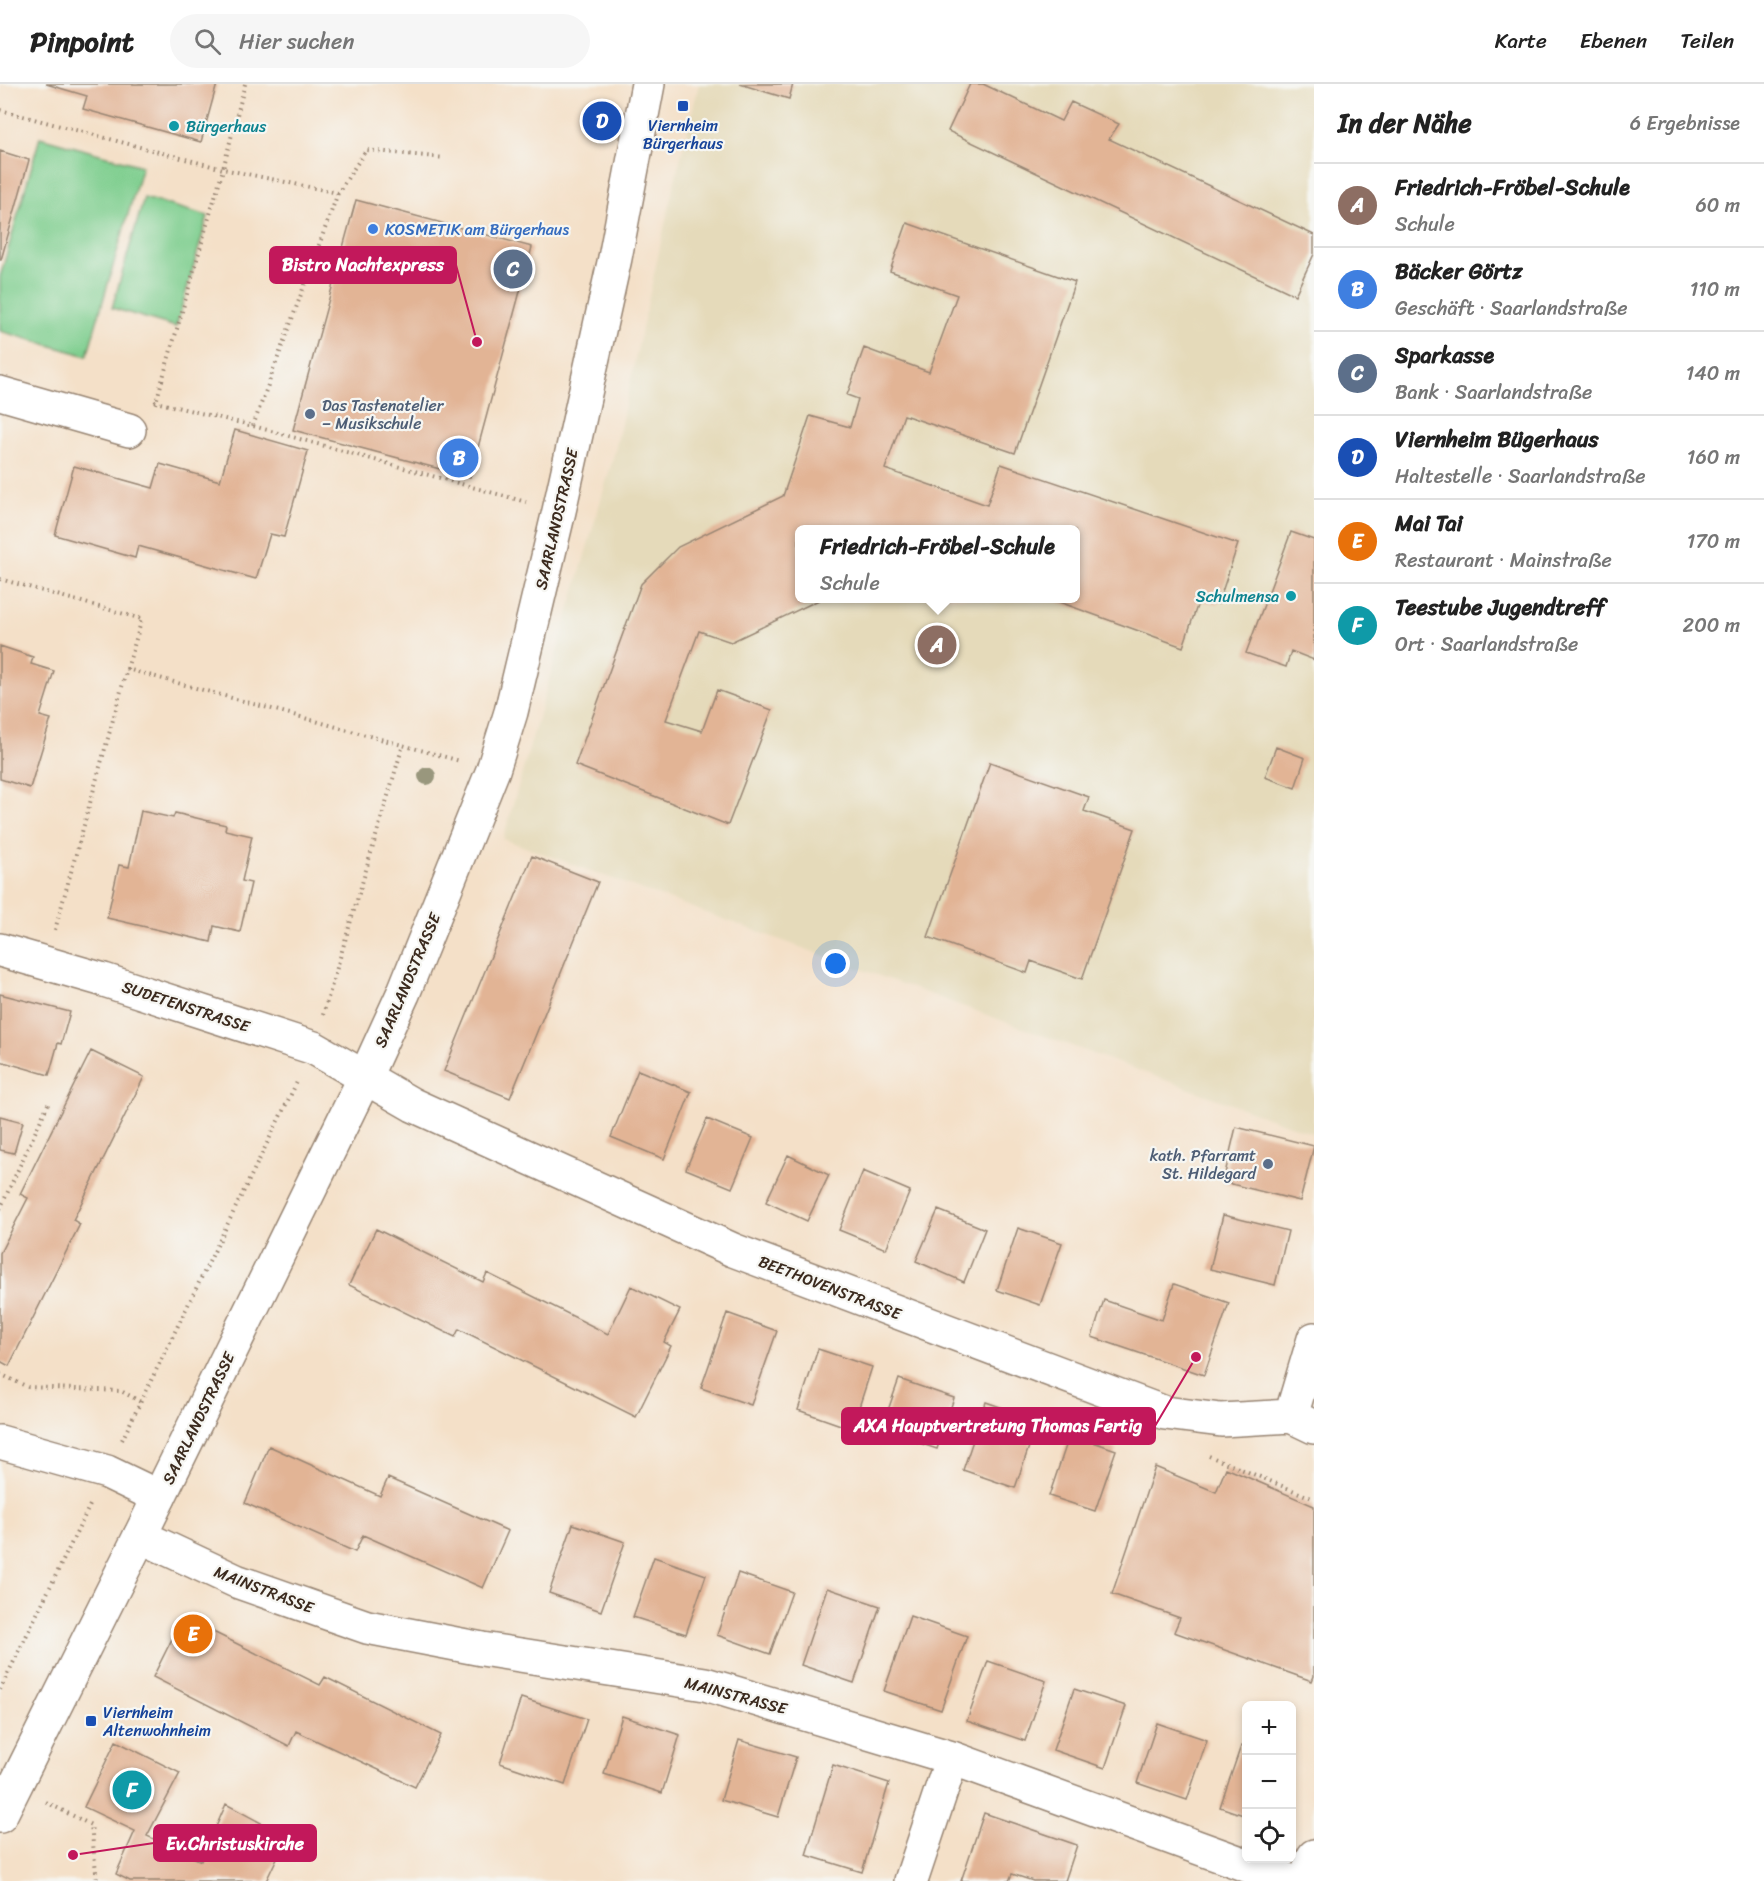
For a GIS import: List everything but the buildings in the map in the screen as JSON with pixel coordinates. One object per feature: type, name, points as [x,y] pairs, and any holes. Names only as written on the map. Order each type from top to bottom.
[{"type":"street","name":"SAARLANDSTRASSE","points":[[0,1816],[365,1077],[403,994],[493,770],[511,712],[559,511],[617,248],[648,84]]},
{"type":"street","points":[[0,393],[129,430]]},
{"type":"street","name":"SUDETENSTRASSE","points":[[0,950],[235,1021],[314,1048],[365,1077]]},
{"type":"street","name":"BEETHOVENSTRASSE","points":[[365,1077],[413,1105],[733,1250],[1165,1413],[1221,1420],[1303,1421]]},
{"type":"street","points":[[1303,1421],[1314,1339]]},
{"type":"street","points":[[0,1442],[107,1472],[159,1497]]},
{"type":"street","name":"MAINSTRASSE","points":[[140,1536],[236,1581],[367,1627],[705,1684],[952,1758],[1290,1881]]},
{"type":"street","points":[[911,1881],[952,1758]]},
{"type":"street","points":[[1305,1881],[1314,1856]]},
{"type":"path","points":[[129,430],[156,402],[246,84]]},
{"type":"path","points":[[0,110],[223,169],[338,193]]},
{"type":"path","points":[[253,426],[338,193],[366,150],[445,158]]},
{"type":"path","points":[[156,402],[253,426],[559,511]]},
{"type":"path","points":[[0,579],[142,619],[46,963]]},
{"type":"path","points":[[127,669],[493,770]]},
{"type":"path","points":[[0,1690],[314,1048],[402,745]]},
{"type":"path","points":[[0,1209],[48,1102]]},
{"type":"path","points":[[0,1374],[28,1388],[121,1391],[141,1402]]},
{"type":"path","points":[[1200,1452],[1314,1499]]},
{"type":"path","points":[[15,1786],[91,1825],[97,1881]]},
{"type":"shaded area","points":[[699,84],[1314,84],[1314,1134],[503,839],[615,451],[673,188]]},
{"type":"green space","points":[[40,137],[142,166],[87,356],[0,331],[0,277]]},
{"type":"green space","points":[[144,198],[208,216],[176,327],[112,308]]},
{"type":"place","name":"Viernheim Bürgerhaus","points":[[683,106]]},
{"type":"place","name":"Viernheim Bügerhaus","points":[[602,121]]},
{"type":"place","name":"Bürgerhaus","points":[[174,126]]},
{"type":"place","name":"KOSMETIK am Bürgerhaus","points":[[373,229]]},
{"type":"place","name":"Sparkasse","points":[[513,269]]},
{"type":"place","name":"Bistro Nachtexpress","points":[[477,342]]},
{"type":"place","name":"Das Tastenatelier – Musikschule","points":[[310,414]]},
{"type":"place","name":"Bäcker Görtz","points":[[459,458]]},
{"type":"place","name":"Schulmensa","points":[[1291,596]]},
{"type":"place","name":"Friedrich-Fröbel-Schule","points":[[937,645]]},
{"type":"place","name":"kath. Pfarramt St. Hildegard","points":[[1268,1164]]},
{"type":"place","name":"AXA Hauptvertretung Thomas Fertig","points":[[1196,1357]]},
{"type":"place","name":"Mai Tai","points":[[193,1634]]},
{"type":"place","name":"Viernheim Altenwohnheim","points":[[91,1721]]},
{"type":"place","name":"Teestube Jugendtreff","points":[[132,1790]]},
{"type":"place","name":"Ev.Christuskirche","points":[[73,1855]]}]
